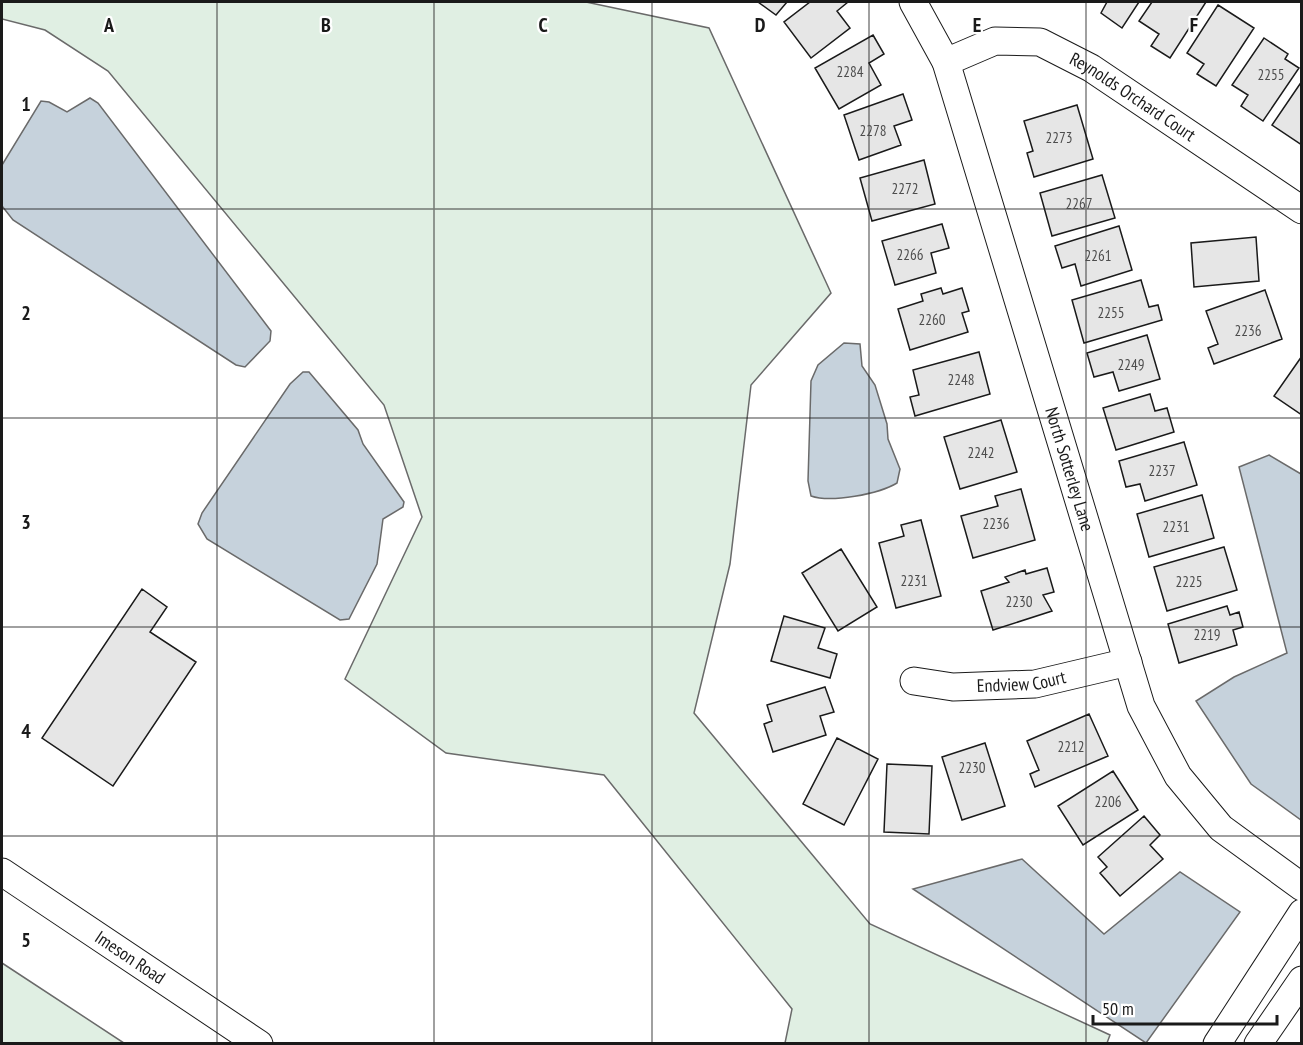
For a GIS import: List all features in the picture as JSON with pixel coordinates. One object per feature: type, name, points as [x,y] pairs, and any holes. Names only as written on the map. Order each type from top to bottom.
[{"type":"street","name":"North Sotterley Lane","points":[[913,2],[946,62],[1019,311],[1141,706],[1178,776],[1221,828],[1302,887]]},
{"type":"street","name":"Reynolds Orchard Court","points":[[946,62],[995,41],[1040,42],[1091,68],[1302,210]]},
{"type":"street","name":"Endview Court","points":[[914,681],[953,687],[1035,684],[1128,662]]},
{"type":"street","name":"Imeson Road","points":[[2,872],[259,1044]]},
{"type":"street","points":[[1217,1044],[1302,913]]},
{"type":"street","points":[[1258,1044],[1302,980]]},
{"type":"green space","points":[[2,2],[586,2],[709,28],[831,293],[751,385],[730,564],[694,713],[870,924],[1110,1035],[1107,1043],[785,1043],[792,1009],[604,775],[446,753],[345,679],[422,517],[384,405],[108,71],[45,30],[2,19]]},
{"type":"green space","points":[[2,963],[124,1043],[2,1043]]},
{"type":"shaded area","points":[[90,98],[98,103],[271,331],[270,341],[245,367],[236,365],[13,220],[2,206],[2,165],[41,101],[49,102],[67,112]]},
{"type":"shaded area","points":[[844,343],[860,344],[862,366],[875,385],[887,424],[888,439],[900,469],[897,483],[879,491],[842,498],[820,498],[811,496],[808,481],[811,381],[818,365]]},
{"type":"shaded area","points":[[303,372],[309,372],[358,430],[363,444],[404,502],[403,507],[383,519],[377,564],[349,619],[340,620],[207,539],[198,524],[202,513],[290,384]]},
{"type":"shaded area","points":[[1269,455],[1301,474],[1301,820],[1251,784],[1196,701],[1234,677],[1287,653],[1239,467]]},
{"type":"shaded area","points":[[1022,859],[1104,934],[1180,872],[1240,912],[1146,1043],[913,889]]},
{"type":"building","points":[[758,2],[787,2],[776,15]]},
{"type":"building","points":[[810,2],[848,2],[837,11],[850,28],[811,58],[784,22]]},
{"type":"building","points":[[1107,2],[1139,2],[1122,28],[1101,13]]},
{"type":"building","points":[[1152,2],[1206,2],[1170,58],[1151,46],[1159,34],[1139,21]]},
{"type":"building","points":[[1218,5],[1254,28],[1216,86],[1197,74],[1204,64],[1187,53]]},
{"type":"building","points":[[873,35],[884,54],[869,63],[881,85],[839,109],[815,68]]},
{"type":"building","points":[[1264,38],[1288,54],[1285,59],[1299,68],[1263,121],[1241,106],[1248,95],[1232,85]]},
{"type":"building","points":[[1302,81],[1302,145],[1272,125]]},
{"type":"building","points":[[903,94],[912,120],[894,126],[901,145],[859,160],[844,115]]},
{"type":"building","points":[[1077,105],[1093,159],[1034,177],[1027,153],[1033,151],[1024,121]]},
{"type":"building","points":[[924,160],[935,204],[872,221],[860,178]]},
{"type":"building","points":[[1102,175],[1115,218],[1052,236],[1040,193]]},
{"type":"building","points":[[942,224],[949,248],[931,253],[936,273],[895,285],[882,241]]},
{"type":"building","points":[[1119,226],[1132,270],[1081,286],[1075,264],[1062,268],[1055,246]]},
{"type":"building","points":[[1256,237],[1259,281],[1194,287],[1191,243]]},
{"type":"building","points":[[1141,280],[1149,307],[1158,305],[1162,320],[1084,343],[1072,300]]},
{"type":"building","points":[[941,288],[943,294],[962,288],[969,311],[962,313],[968,332],[910,350],[898,309],[923,301],[921,294]]},
{"type":"building","points":[[1265,290],[1282,339],[1214,364],[1208,348],[1218,344],[1206,311]]},
{"type":"building","points":[[1147,335],[1160,379],[1119,391],[1113,372],[1094,377],[1087,353]]},
{"type":"building","points":[[979,352],[990,394],[915,416],[910,397],[919,395],[913,370]]},
{"type":"building","points":[[1302,356],[1302,415],[1274,396]]},
{"type":"building","points":[[1150,394],[1155,411],[1167,408],[1174,432],[1116,450],[1103,408]]},
{"type":"building","points":[[1001,420],[1017,472],[960,489],[944,437]]},
{"type":"building","points":[[1184,442],[1197,485],[1145,501],[1140,484],[1126,487],[1119,461]]},
{"type":"building","points":[[1021,489],[1035,540],[973,558],[961,516],[998,506],[995,496]]},
{"type":"building","points":[[1202,495],[1214,538],[1149,557],[1137,514]]},
{"type":"building","points":[[921,520],[941,596],[896,608],[879,543],[904,536],[901,525]]},
{"type":"building","points":[[1224,547],[1237,590],[1167,611],[1154,567]]},
{"type":"building","points":[[841,549],[877,607],[838,631],[802,573]]},
{"type":"building","points":[[1047,568],[1054,592],[1043,595],[1052,611],[993,630],[981,591],[1009,582],[1005,577],[1025,570],[1026,574]]},
{"type":"building","points":[[142,589],[167,607],[150,632],[196,662],[113,786],[42,738]]},
{"type":"building","points":[[1227,606],[1230,615],[1239,612],[1243,627],[1233,630],[1237,645],[1179,663],[1168,624]]},
{"type":"building","points":[[784,616],[825,628],[818,648],[837,654],[830,678],[771,661]]},
{"type":"building","points":[[825,687],[834,712],[820,716],[826,735],[773,752],[764,724],[772,721],[767,705]]},
{"type":"building","points":[[1089,714],[1108,756],[1035,787],[1030,774],[1039,770],[1027,741]]},
{"type":"building","points":[[837,738],[878,759],[844,825],[803,804]]},
{"type":"building","points":[[985,743],[1005,806],[962,820],[942,757]]},
{"type":"building","points":[[887,764],[932,766],[929,834],[884,832]]},
{"type":"building","points":[[1113,771],[1138,810],[1083,845],[1058,806]]},
{"type":"building","points":[[1144,816],[1160,835],[1150,845],[1163,859],[1120,896],[1100,873],[1107,867],[1098,857]]}]
